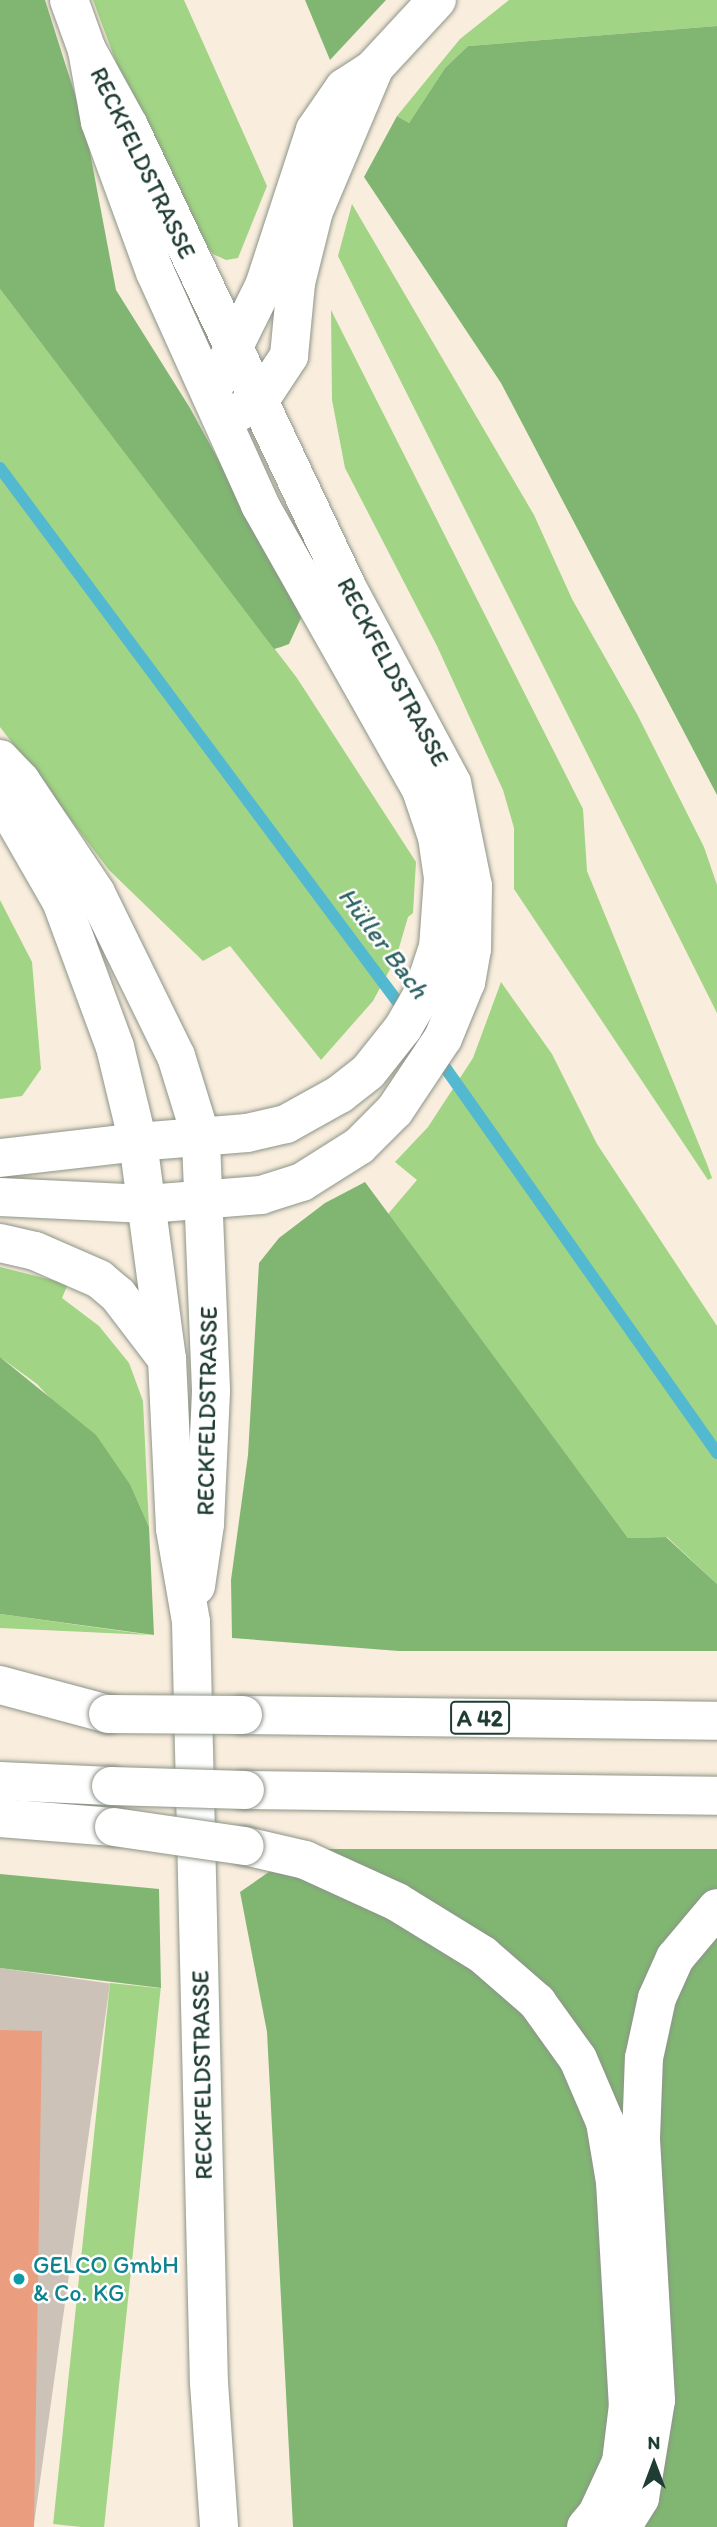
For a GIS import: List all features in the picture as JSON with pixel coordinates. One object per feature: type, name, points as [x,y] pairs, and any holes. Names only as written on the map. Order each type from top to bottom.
[{"type":"main road","name":"RECKFELDSTRASSE","points":[[69,0],[87,50],[129,125],[348,589],[452,783],[473,886],[472,949],[466,982],[443,1038],[395,1110],[336,1164],[302,1182],[261,1195],[147,1204]]},
{"type":"main road","points":[[373,69],[358,115],[334,158],[314,211],[296,283],[289,356],[260,401],[218,405],[232,348],[264,286],[276,241],[315,130],[344,88],[373,69],[437,0]]},
{"type":"main road","name":"RECKFELDSTRASSE","points":[[87,50],[100,122],[155,272],[218,405],[260,505],[421,790],[437,837],[443,878],[438,947],[410,1017],[368,1072],[340,1094],[286,1124],[201,1137],[138,1142]]},
{"type":"main road","name":"RECKFELDSTRASSE","points":[[0,759],[21,781],[96,893],[176,1056],[201,1137],[211,1390],[205,1524],[191,1622]]},
{"type":"main road","name":"RECKFELDSTRASSE","points":[[0,795],[61,901],[115,1047],[138,1142],[167,1359],[175,1529],[191,1622],[209,2383],[219,2527]]},
{"type":"main road","points":[[0,1158],[138,1142]]},
{"type":"main road","points":[[0,1197],[147,1204]]},
{"type":"main road","points":[[0,1243],[35,1251],[99,1279],[118,1295],[167,1359]]},
{"type":"main road","points":[[0,1685],[108,1714]]},
{"type":"main road","name":"A 42","points":[[0,1707],[108,1714],[717,1721]]},
{"type":"main road","points":[[0,1781],[245,1790],[717,1796]]},
{"type":"main road","points":[[0,1818],[114,1827],[245,1846],[304,1860],[397,1902],[483,1955],[537,2003],[578,2059],[605,2122],[615,2182],[628,2405],[621,2462],[597,2514],[586,2527]]},
{"type":"main road","points":[[622,2527],[640,2498],[656,2400],[640,2138],[644,2058],[657,1998],[675,1958],[717,1909]]},
{"type":"shaded area","points":[[0,1968],[110,1983],[34,2527],[0,2527]]},
{"type":"green space","points":[[0,0],[45,0],[85,126],[116,290],[190,408],[290,591],[301,618],[289,644],[274,649],[0,289]]},
{"type":"green space","points":[[93,0],[184,0],[267,186],[238,258],[226,260],[213,254],[197,234],[122,78]]},
{"type":"green space","points":[[305,0],[386,0],[330,60]]},
{"type":"green space","points":[[509,0],[717,0],[717,26],[468,46],[445,68],[409,123],[397,116],[460,39]]},
{"type":"green space","points":[[717,26],[717,795],[501,383],[364,177],[397,116],[409,123],[445,68],[468,46]]},
{"type":"green space","points":[[352,204],[534,515],[572,599],[637,714],[704,847],[717,885],[717,1013],[338,256]]},
{"type":"green space","points":[[0,289],[297,678],[416,862],[413,913],[408,917],[396,958],[373,1001],[321,1060],[230,946],[203,961],[109,870],[0,727]]},
{"type":"green space","points":[[331,310],[583,809],[587,871],[707,1164],[712,1178],[708,1180],[514,889],[514,828],[503,790],[437,646],[345,468],[332,400]]},
{"type":"green space","points":[[0,900],[32,962],[41,1069],[22,1096],[0,1099]]},
{"type":"green space","points":[[501,982],[552,1054],[597,1144],[717,1326],[717,1584],[667,1537],[628,1538],[388,1214],[417,1180],[395,1162],[428,1127],[473,1058]]},
{"type":"green space","points":[[365,1182],[628,1538],[666,1537],[717,1584],[717,1651],[399,1651],[232,1638],[231,1580],[248,1455],[259,1263],[279,1238],[325,1203]]},
{"type":"green space","points":[[0,1267],[68,1284],[62,1298],[99,1326],[129,1363],[143,1401],[149,1527],[131,1486],[37,1384],[0,1357]]},
{"type":"green space","points":[[0,1357],[96,1435],[131,1486],[149,1527],[154,1635],[0,1614]]},
{"type":"green space","points":[[0,1614],[150,1635],[0,1628]]},
{"type":"green space","points":[[302,1849],[717,1849],[717,2527],[293,2527],[267,2032],[240,1892]]},
{"type":"green space","points":[[0,1874],[159,1889],[161,1988],[0,1968]]},
{"type":"green space","points":[[110,1983],[161,1988],[104,2527],[53,2524]]},
{"type":"building","name":"GELCO GmbH & Co. KG","points":[[0,2030],[42,2031],[34,2527],[0,2527]]},
{"type":"waterway","name":"Hüller Bach","points":[[0,468],[406,1013]]},
{"type":"waterway","name":"Hüller Bach","points":[[437,1056],[717,1453]]},
{"type":"place","name":"GELCO GmbH & Co. KG","points":[[19,2279]]}]
